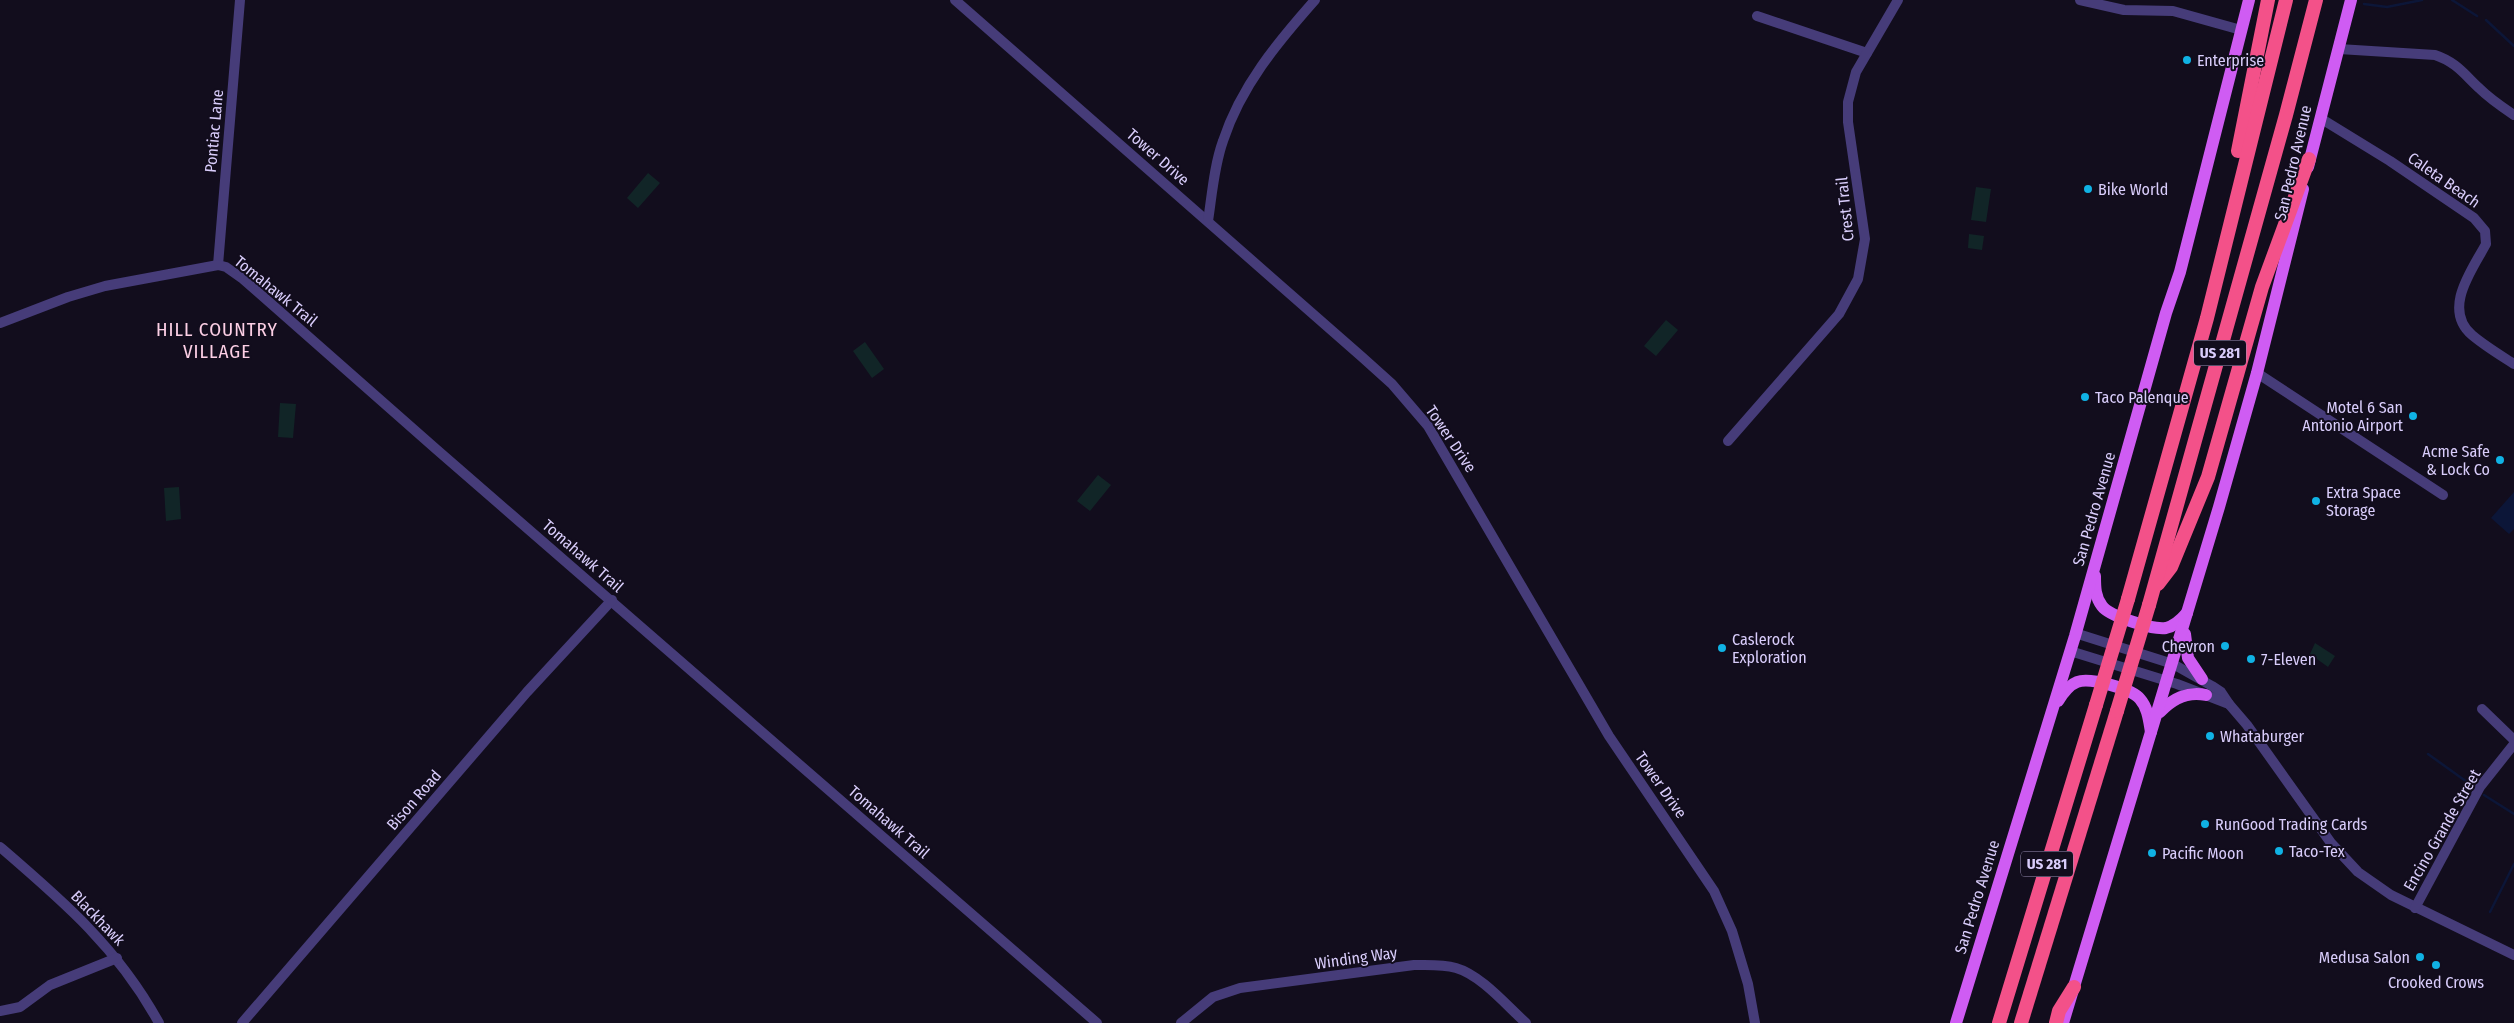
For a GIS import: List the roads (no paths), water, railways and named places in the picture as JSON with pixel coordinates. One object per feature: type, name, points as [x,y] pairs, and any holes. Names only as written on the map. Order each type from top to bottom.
[{"type":"highway","points":[[2207,318],[2231,180],[2250,100],[2268,0]]},
{"type":"highway","name":"US 281","points":[[1998,1023],[2128,598],[2207,318],[2286,0]]},
{"type":"highway","name":"US 281","points":[[2021,1023],[2149,605],[2286,115],[2316,0]]},
{"type":"highway","points":[[2153,591],[2171,567],[2208,477],[2262,287],[2310,159]]},
{"type":"highway","points":[[2056,1023],[2060,1011],[2074,987]]},
{"type":"main road","name":"San Pedro Avenue","points":[[1956,1023],[2070,651],[2166,314],[2180,272],[2249,0]]},
{"type":"main road","name":"San Pedro Avenue","points":[[2063,1023],[2159,714],[2257,372],[2351,0]]},
{"type":"main road","points":[[2094,569],[2098,598],[2110,614],[2162,628],[2176,624],[2189,611]]},
{"type":"main road","points":[[2185,624],[2188,658],[2202,679]]},
{"type":"main road","points":[[2053,707],[2073,684],[2084,680],[2093,681],[2129,692],[2139,698],[2147,712],[2152,735]]},
{"type":"main road","points":[[2159,714],[2167,705],[2178,698],[2196,694],[2206,695]]},
{"type":"street","name":"Pontiac Lane","points":[[218,265],[240,0]]},
{"type":"street","name":"Tower Drive","points":[[955,0],[1392,384],[1428,426],[1609,736],[1714,892],[1732,932],[1748,984],[1755,1023]]},
{"type":"street","points":[[1208,221],[1222,142],[1236,108],[1261,65],[1315,0]]},
{"type":"street","name":"Crest Trail","points":[[1728,440],[1839,314],[1858,279],[1865,239],[1848,112],[1852,82],[1898,0]]},
{"type":"street","points":[[2080,0],[2124,10],[2179,12],[2241,30]]},
{"type":"street","points":[[1757,16],[1867,54]]},
{"type":"street","points":[[2338,49],[2435,55],[2448,59],[2469,76],[2478,88],[2514,115]]},
{"type":"street","name":"Caleta Beach","points":[[2320,118],[2437,191],[2474,218],[2482,227],[2487,237],[2486,244],[2461,293],[2459,306],[2462,319],[2471,334],[2514,364]]},
{"type":"street","name":"Tomahawk Trail","points":[[0,323],[60,300],[105,286],[218,265],[226,267],[243,279],[1097,1023]]},
{"type":"street","points":[[2257,372],[2443,495]]},
{"type":"street","name":"Bison Road","points":[[242,1023],[527,692],[612,600]]},
{"type":"street","points":[[2075,633],[2173,664],[2202,679],[2221,692],[2248,725],[2342,857],[2372,883],[2415,908],[2514,955]]},
{"type":"street","points":[[2070,651],[2168,681],[2229,704]]},
{"type":"street","points":[[2482,709],[2514,740]]},
{"type":"street","name":"Encino Grande Street","points":[[2415,908],[2480,786],[2514,744]]},
{"type":"street","name":"Blackhawk","points":[[0,847],[52,892],[117,958],[143,994],[159,1023]]},
{"type":"street","points":[[0,1011],[20,1007],[50,985],[117,958]]},
{"type":"street","name":"Winding Way","points":[[1181,1023],[1213,997],[1240,988],[1414,965],[1439,965],[1457,968],[1469,974],[1507,1004],[1526,1023]]},
{"type":"water","points":[[2514,492],[2514,529],[2509,534],[2491,518]]},
{"type":"waterway","points":[[2364,4],[2387,7],[2422,0]]},
{"type":"waterway","points":[[2452,0],[2477,16]]},
{"type":"waterway","points":[[2486,20],[2514,46]]},
{"type":"waterway","points":[[2428,754],[2467,782]]},
{"type":"waterway","points":[[2484,795],[2514,814]]},
{"type":"waterway","points":[[2490,912],[2514,864]]},
{"type":"place","name":"Enterprise","points":[[2187,60]]},
{"type":"place","name":"Bike World","points":[[2088,189]]},
{"type":"place","name":"Taco Palenque","points":[[2085,397]]},
{"type":"place","name":"Motel 6 San Antonio Airport","points":[[2413,416]]},
{"type":"place","name":"Acme Safe & Lock Co","points":[[2500,460]]},
{"type":"place","name":"Extra Space Storage","points":[[2316,501]]},
{"type":"place","name":"Chevron","points":[[2225,646]]},
{"type":"place","name":"Caslerock Exploration","points":[[1722,648]]},
{"type":"place","name":"7-Eleven","points":[[2251,659]]},
{"type":"place","name":"Whataburger","points":[[2210,736]]},
{"type":"place","name":"RunGood Trading Cards","points":[[2205,824]]},
{"type":"place","name":"Taco-Tex","points":[[2279,851]]},
{"type":"place","name":"Pacific Moon","points":[[2152,853]]},
{"type":"place","name":"Medusa Salon","points":[[2420,957]]},
{"type":"place","name":"Crooked Crows","points":[[2436,965]]},
{"type":"district","name":"HILL COUNTRY VILLAGE","points":[[217,340]]}]
